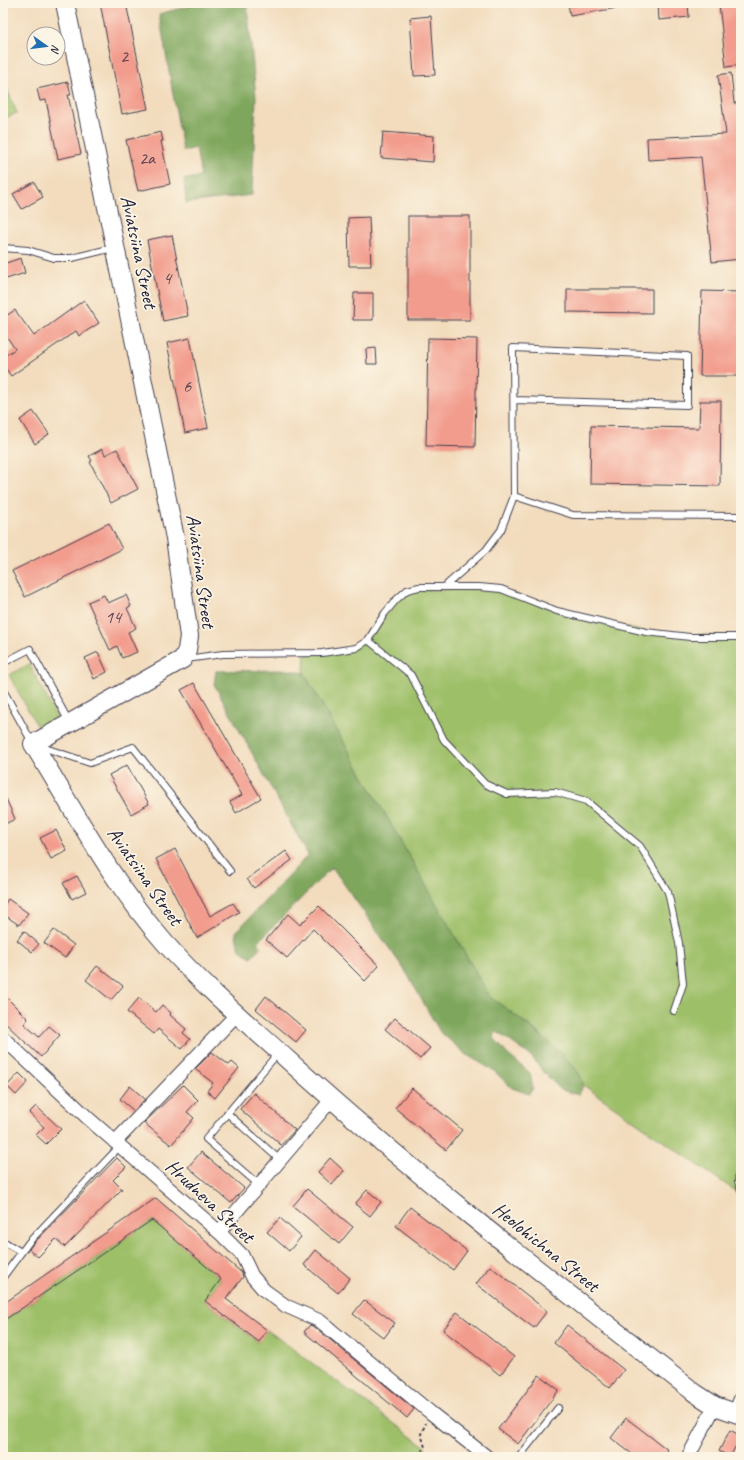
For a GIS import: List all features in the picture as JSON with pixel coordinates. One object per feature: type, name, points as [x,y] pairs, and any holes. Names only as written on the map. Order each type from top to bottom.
[{"type":"street","name":"Aviatsiina Street","points":[[65,3],[175,538],[189,636],[187,650],[183,659]]},
{"type":"street","points":[[33,744],[183,659]]},
{"type":"street","name":"Aviatsiina Street","points":[[33,744],[119,884],[165,943],[279,1052],[332,1099]]},
{"type":"street","points":[[117,1144],[238,1013]]},
{"type":"street","name":"Hrudneva Street","points":[[3,1038],[117,1144],[219,1232],[242,1254],[252,1276],[264,1290],[286,1306],[320,1320],[431,1413],[487,1457]]},
{"type":"street","points":[[219,1232],[332,1099]]},
{"type":"street","name":"Heolohichna Street","points":[[332,1099],[507,1245],[695,1393],[729,1411]]},
{"type":"street","points":[[688,1457],[729,1411]]},
{"type":"lane","points":[[3,248],[28,250],[54,258],[72,258],[116,247]]},
{"type":"lane","points":[[444,587],[486,550],[501,530],[514,496],[513,348],[687,356],[687,405],[514,400]]},
{"type":"lane","points":[[514,496],[573,515],[741,516]]},
{"type":"lane","points":[[183,659],[223,654],[322,653],[356,648],[368,640],[385,613],[407,590],[419,587],[501,590],[557,611],[646,632],[690,637],[741,638]]},
{"type":"lane","points":[[368,640],[411,675],[444,740],[485,784],[507,794],[556,792],[586,801],[640,846],[668,892],[679,942],[683,984],[674,1012]]},
{"type":"lane","points":[[3,663],[30,649],[70,723]]},
{"type":"lane","points":[[3,690],[33,744],[90,762],[133,747],[230,871]]},
{"type":"lane","points":[[259,1185],[206,1139],[279,1052]]},
{"type":"lane","points":[[227,1113],[280,1160]]},
{"type":"lane","points":[[3,1277],[29,1242],[117,1144]]},
{"type":"lane","points":[[741,1149],[738,1181],[741,1190]]},
{"type":"lane","points":[[3,1241],[21,1252]]},
{"type":"lane","points":[[729,1411],[741,1388]]},
{"type":"lane","points":[[519,1457],[558,1408]]},
{"type":"path","points":[[419,1457],[425,1447],[422,1434],[431,1413]]},
{"type":"green space","points":[[201,3],[247,3],[256,97],[252,195],[186,203],[184,180],[201,176],[196,148],[183,151],[159,14]]},
{"type":"green space","points":[[3,80],[17,113],[3,119]]},
{"type":"green space","points":[[501,589],[557,611],[646,632],[741,637],[741,1195],[583,1085],[579,1073],[538,1032],[490,997],[304,673],[305,654],[356,648],[407,590]]},
{"type":"green space","points":[[29,664],[57,717],[38,728],[9,675]]},
{"type":"green space","points":[[289,670],[304,673],[490,997],[528,1025],[571,1063],[583,1084],[579,1095],[561,1090],[546,1075],[531,1056],[496,1031],[494,1038],[507,1054],[530,1073],[533,1088],[529,1094],[512,1088],[494,1071],[467,1055],[440,1032],[406,972],[332,867],[258,942],[261,947],[252,957],[241,951],[237,941],[236,932],[308,855],[214,684],[216,671]]},
{"type":"green space","points":[[152,1220],[221,1279],[205,1301],[258,1342],[267,1330],[426,1447],[420,1457],[3,1457],[3,1321]]},
{"type":"building","points":[[100,3],[126,3],[148,109],[122,114]]},
{"type":"building","points":[[568,3],[617,3],[617,8],[570,16]]},
{"type":"building","points":[[658,3],[688,3],[689,17],[659,20]]},
{"type":"building","points":[[741,3],[741,65],[726,67],[719,4]]},
{"type":"building","points":[[431,16],[435,75],[414,76],[410,18]]},
{"type":"building","points":[[731,73],[734,103],[740,103],[741,110],[741,259],[712,262],[701,157],[648,160],[647,138],[726,134],[718,75]]},
{"type":"building","points":[[68,82],[71,95],[68,95],[81,154],[58,159],[46,100],[40,101],[37,89]]},
{"type":"building","points":[[161,132],[163,141],[161,141],[170,184],[138,191],[126,140]]},
{"type":"building","points":[[383,132],[434,136],[433,162],[381,158]]},
{"type":"building","points":[[34,182],[43,197],[22,209],[13,194]]},
{"type":"building","points":[[408,216],[470,216],[470,320],[408,320]]},
{"type":"building","points":[[369,217],[371,266],[349,266],[348,218]]},
{"type":"building","points":[[172,235],[188,316],[163,321],[147,240]]},
{"type":"building","points":[[21,258],[25,273],[3,280],[3,264]]},
{"type":"building","points":[[567,289],[652,289],[652,313],[567,312]]},
{"type":"building","points":[[702,291],[741,292],[741,376],[700,376]]},
{"type":"building","points":[[354,293],[373,293],[373,320],[353,320]]},
{"type":"building","points":[[84,300],[99,323],[79,336],[76,331],[11,376],[3,365],[3,357],[15,349],[3,331],[3,318],[15,310],[34,336]]},
{"type":"building","points":[[190,338],[208,428],[185,433],[167,343]]},
{"type":"building","points":[[428,338],[477,339],[475,447],[426,446]]},
{"type":"building","points":[[376,348],[377,364],[367,364],[366,349]]},
{"type":"building","points":[[700,401],[721,401],[720,486],[590,484],[591,426],[699,428]]},
{"type":"building","points":[[33,411],[49,434],[35,444],[20,420]]},
{"type":"building","points":[[102,449],[105,455],[117,449],[138,489],[111,503],[90,462],[92,461],[89,456]]},
{"type":"building","points":[[109,523],[122,549],[25,597],[12,571]]},
{"type":"building","points":[[104,595],[108,603],[126,595],[131,606],[127,608],[136,628],[128,632],[137,652],[122,658],[117,646],[110,650],[88,602]]},
{"type":"building","points":[[98,652],[107,672],[94,679],[85,658]]},
{"type":"building","points":[[194,683],[261,798],[236,813],[230,802],[242,795],[181,690]]},
{"type":"building","points":[[127,765],[149,804],[131,814],[109,775]]},
{"type":"building","points":[[3,792],[15,819],[3,825]]},
{"type":"building","points":[[56,830],[67,851],[51,859],[40,838]]},
{"type":"building","points":[[175,849],[210,916],[233,903],[239,912],[197,938],[156,859]]},
{"type":"building","points":[[286,851],[292,860],[254,888],[247,879]]},
{"type":"building","points":[[77,876],[86,892],[72,899],[63,883]]},
{"type":"building","points":[[8,899],[28,913],[19,925],[3,914],[3,907]]},
{"type":"building","points":[[319,906],[379,966],[365,981],[313,929],[287,958],[266,940],[288,914],[300,925]]},
{"type":"building","points":[[54,930],[74,945],[65,958],[44,943]]},
{"type":"building","points":[[24,931],[39,944],[32,952],[17,940]]},
{"type":"building","points":[[97,966],[123,986],[111,1000],[86,980]]},
{"type":"building","points":[[3,994],[28,1019],[24,1024],[39,1037],[49,1026],[60,1035],[41,1057],[3,1021]]},
{"type":"building","points":[[266,996],[306,1030],[296,1042],[256,1009]]},
{"type":"building","points":[[139,998],[156,1012],[162,1005],[171,1013],[170,1015],[186,1029],[183,1033],[190,1039],[182,1049],[158,1029],[154,1034],[127,1012]]},
{"type":"building","points":[[395,1018],[430,1048],[420,1059],[385,1029]]},
{"type":"building","points":[[212,1052],[229,1065],[232,1062],[239,1068],[215,1098],[207,1091],[213,1083],[195,1069]]},
{"type":"building","points":[[19,1073],[28,1082],[16,1095],[7,1086]]},
{"type":"building","points":[[183,1085],[198,1100],[187,1112],[194,1118],[171,1145],[144,1123]]},
{"type":"building","points":[[130,1086],[145,1099],[134,1111],[120,1099]]},
{"type":"building","points":[[412,1088],[462,1130],[446,1150],[395,1108]]},
{"type":"building","points":[[254,1093],[295,1130],[281,1145],[240,1109]]},
{"type":"building","points":[[36,1106],[61,1129],[46,1144],[36,1135],[44,1127],[29,1113]]},
{"type":"building","points":[[201,1152],[244,1188],[231,1203],[188,1167]]},
{"type":"building","points":[[117,1158],[126,1167],[113,1180],[122,1189],[65,1247],[56,1239],[38,1257],[29,1249],[32,1245]]},
{"type":"building","points":[[330,1158],[344,1171],[332,1185],[318,1172]]},
{"type":"building","points":[[307,1189],[353,1227],[339,1244],[293,1206]]},
{"type":"building","points":[[367,1190],[381,1202],[370,1216],[355,1204]]},
{"type":"building","points":[[156,1198],[242,1273],[243,1277],[226,1299],[267,1330],[259,1342],[205,1301],[221,1279],[152,1220],[3,1321],[3,1304]]},
{"type":"building","points":[[410,1207],[467,1251],[453,1270],[396,1226]]},
{"type":"building","points":[[280,1218],[301,1237],[289,1251],[267,1232]]},
{"type":"building","points":[[316,1250],[350,1278],[338,1293],[304,1265]]},
{"type":"building","points":[[490,1266],[547,1311],[534,1328],[476,1284]]},
{"type":"building","points":[[364,1300],[395,1323],[384,1338],[353,1314]]},
{"type":"building","points":[[457,1312],[514,1357],[500,1375],[443,1330]]},
{"type":"building","points":[[310,1325],[316,1328],[414,1409],[407,1418],[304,1332]]},
{"type":"building","points":[[567,1325],[624,1370],[610,1388],[554,1343]]},
{"type":"building","points":[[539,1375],[559,1390],[518,1444],[498,1429]]},
{"type":"building","points":[[626,1418],[668,1450],[662,1457],[636,1457],[611,1438]]},
{"type":"building","points":[[730,1430],[741,1436],[730,1457],[719,1451]]}]
